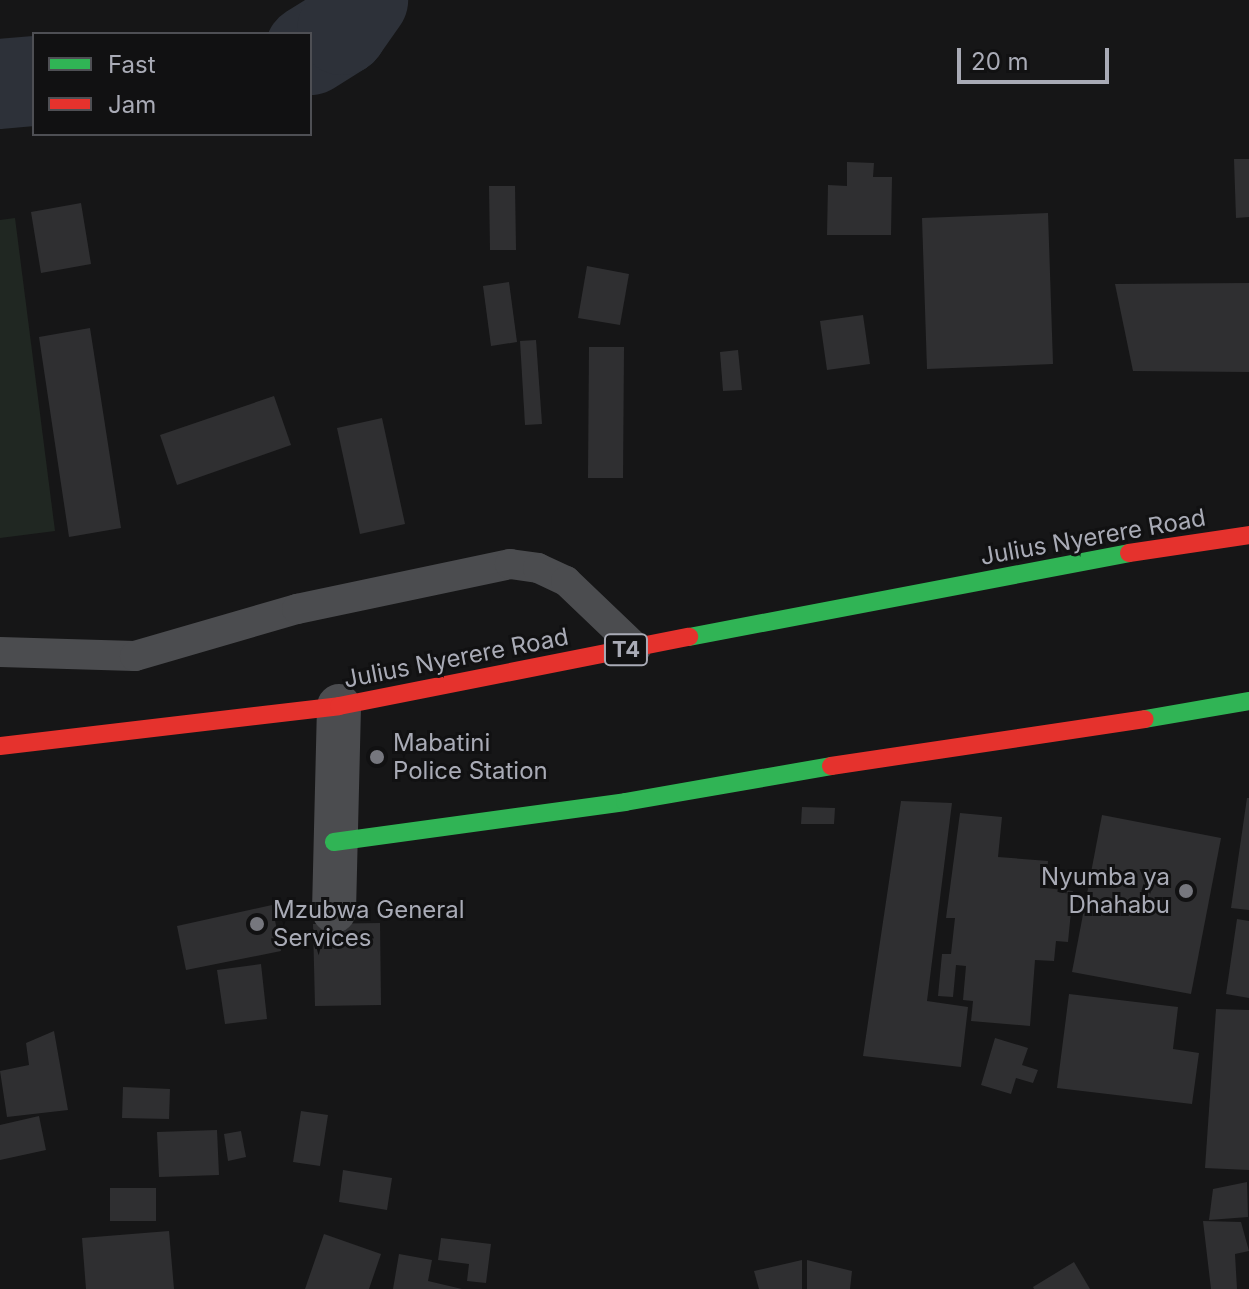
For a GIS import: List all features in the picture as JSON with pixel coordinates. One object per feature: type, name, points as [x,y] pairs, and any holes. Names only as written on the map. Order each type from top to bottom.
[{"type":"main road","name":"Julius Nyerere Road","points":[[0,746],[339,706],[1093,558],[1249,535]]},
{"type":"main road","points":[[334,842],[625,802],[780,772],[937,754],[1249,701]]},
{"type":"street","points":[[334,911],[339,706]]},
{"type":"lane","points":[[0,652],[135,656],[297,609],[510,564],[538,568],[566,581],[636,648]]},
{"type":"shaded area","points":[[15,218],[55,531],[0,538],[0,220]]},
{"type":"building","points":[[1234,159],[1249,159],[1249,217],[1236,218]]},
{"type":"building","points":[[847,162],[874,163],[873,177],[892,177],[891,235],[827,235],[828,185],[847,186]]},
{"type":"building","points":[[489,186],[515,186],[516,250],[490,250]]},
{"type":"building","points":[[81,203],[91,264],[41,273],[31,212]]},
{"type":"building","points":[[1048,213],[1053,364],[927,369],[922,218]]},
{"type":"building","points":[[587,266],[629,274],[620,325],[578,318]]},
{"type":"building","points":[[509,282],[517,342],[491,346],[483,286]]},
{"type":"building","points":[[1249,283],[1249,372],[1133,371],[1115,284]]},
{"type":"building","points":[[863,315],[870,364],[827,370],[820,321]]},
{"type":"building","points":[[90,328],[121,528],[69,537],[39,337]]},
{"type":"building","points":[[536,340],[542,424],[525,425],[520,341]]},
{"type":"building","points":[[589,347],[624,347],[623,478],[588,478]]},
{"type":"building","points":[[738,350],[742,390],[723,391],[720,352]]},
{"type":"building","points":[[274,396],[291,445],[177,485],[160,435]]},
{"type":"building","points":[[382,418],[405,524],[360,534],[337,428]]},
{"type":"building","points":[[1249,798],[1249,910],[1231,908]]},
{"type":"building","points":[[901,801],[952,803],[927,1001],[968,1007],[961,1067],[863,1056]]},
{"type":"building","points":[[802,807],[835,808],[834,824],[801,824]]},
{"type":"building","points":[[960,813],[1002,817],[998,857],[1048,861],[1046,888],[1073,891],[1068,942],[1056,941],[1054,961],[1035,960],[1030,1026],[971,1021],[973,1001],[963,1000],[966,966],[956,965],[953,997],[938,996],[942,954],[951,954],[955,918],[946,918]]},
{"type":"building","points":[[1102,815],[1221,838],[1191,994],[1072,972]]},
{"type":"building","points":[[272,905],[281,951],[186,970],[177,926]]},
{"type":"building","points":[[1237,919],[1249,921],[1249,998],[1226,994]]},
{"type":"building","points":[[380,923],[381,1005],[315,1006],[313,924]]},
{"type":"building","points":[[261,964],[267,1019],[225,1024],[217,970]]},
{"type":"building","points":[[1069,994],[1178,1007],[1173,1049],[1199,1053],[1192,1104],[1057,1088]]},
{"type":"building","points":[[1216,1009],[1249,1010],[1249,1170],[1205,1168]]},
{"type":"building","points":[[54,1031],[68,1110],[7,1117],[0,1071],[29,1065],[26,1043]]},
{"type":"building","points":[[995,1038],[1028,1048],[1022,1065],[1038,1070],[1033,1083],[1016,1078],[1011,1094],[981,1085]]},
{"type":"building","points":[[123,1087],[170,1089],[169,1119],[122,1118]]},
{"type":"building","points":[[301,1111],[328,1115],[320,1166],[293,1162]]},
{"type":"building","points":[[39,1116],[46,1150],[0,1160],[0,1125]]},
{"type":"building","points":[[217,1130],[219,1175],[159,1177],[157,1132]]},
{"type":"building","points":[[241,1131],[246,1157],[228,1161],[224,1134]]},
{"type":"building","points":[[343,1170],[392,1178],[387,1210],[339,1202]]},
{"type":"building","points":[[1247,1182],[1248,1217],[1209,1220],[1213,1189]]},
{"type":"building","points":[[110,1188],[156,1188],[156,1221],[110,1221]]},
{"type":"building","points":[[1203,1221],[1241,1222],[1249,1251],[1235,1254],[1237,1289],[1211,1289]]},
{"type":"building","points":[[169,1231],[174,1289],[86,1289],[82,1238]]},
{"type":"building","points":[[324,1234],[381,1254],[369,1289],[305,1289]]},
{"type":"building","points":[[441,1238],[491,1244],[486,1283],[467,1281],[469,1264],[438,1260]]},
{"type":"building","points":[[399,1254],[432,1260],[428,1281],[462,1289],[393,1289]]},
{"type":"building","points":[[802,1260],[802,1289],[759,1289],[754,1271]]},
{"type":"building","points":[[807,1260],[852,1271],[850,1289],[807,1289]]},
{"type":"building","points":[[1074,1262],[1090,1289],[1034,1289],[1033,1287]]},
{"type":"waterway","points":[[312,49],[342,30],[363,0]]},
{"type":"waterway","points":[[0,84],[32,81]]},
{"type":"traffic: fast","points":[[689,637],[1129,553]]},
{"type":"traffic: fast","points":[[1145,719],[1249,701]]},
{"type":"traffic: fast","points":[[334,842],[625,802],[831,766]]},
{"type":"traffic: jam","points":[[1129,553],[1249,535]]},
{"type":"traffic: jam","points":[[0,746],[339,706],[689,637]]},
{"type":"traffic: jam","points":[[831,766],[1145,719]]},
{"type":"place","name":"Mabatini Police Station","points":[[377,757]]},
{"type":"place","name":"Nyumba ya Dhahabu","points":[[1186,891]]},
{"type":"place","name":"Mzubwa General Services","points":[[257,924]]}]
